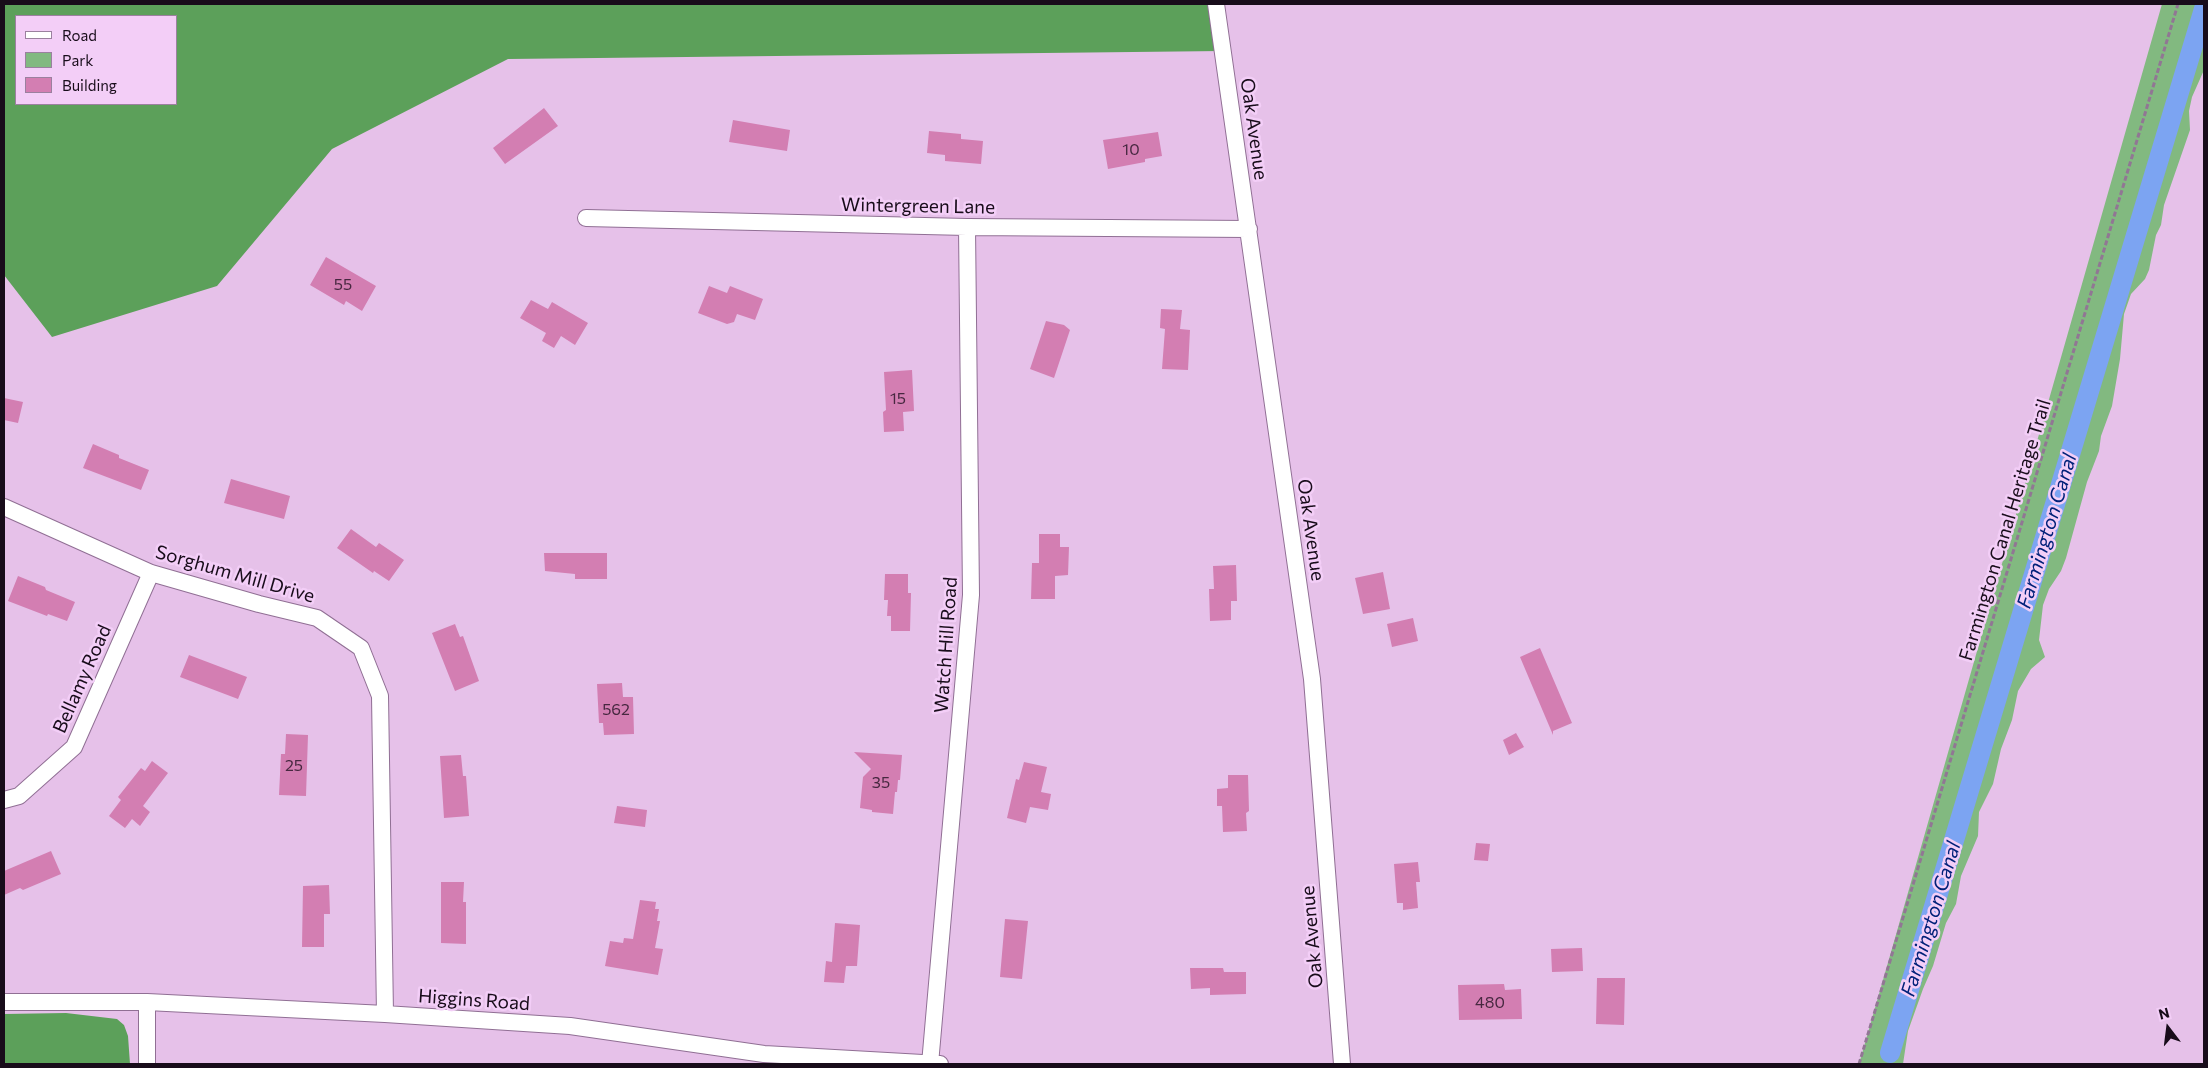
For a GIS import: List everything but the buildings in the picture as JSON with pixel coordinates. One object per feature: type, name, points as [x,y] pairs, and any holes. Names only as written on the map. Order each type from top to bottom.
[{"type":"street","name":"Oak Avenue","points":[[1216,4],[1312,679],[1342,1064]]},
{"type":"street","name":"Wintergreen Lane","points":[[586,218],[967,227],[1249,229]]},
{"type":"street","name":"Watch Hill Road","points":[[930,1064],[971,595],[967,227]]},
{"type":"street","name":"Sorghum Mill Drive","points":[[4,507],[151,572],[259,604],[317,618],[361,648],[380,696],[385,1014]]},
{"type":"street","name":"Bellamy Road","points":[[4,800],[19,796],[74,747],[151,572]]},
{"type":"street","name":"Higgins Road","points":[[4,1002],[147,1002],[385,1014],[570,1026],[764,1059],[940,1064]]},
{"type":"street","points":[[147,1002],[147,1064]]},
{"type":"path","name":"Farmington Canal Heritage Trail","points":[[1859,1064],[2178,4]]},
{"type":"green space","points":[[4,4],[1216,4],[1222,51],[508,59],[332,149],[217,286],[52,337],[4,275]]},
{"type":"green space","points":[[2162,4],[2204,4],[2204,70],[2192,97],[2189,111],[2190,130],[2164,205],[2161,225],[2156,235],[2149,270],[2145,279],[2131,294],[2124,314],[2120,359],[2112,406],[2101,436],[2099,451],[2087,482],[2066,558],[2061,571],[2049,589],[2043,605],[2039,640],[2045,657],[2031,669],[2018,691],[2012,720],[2001,749],[1993,784],[1979,812],[1978,836],[1961,876],[1956,904],[1946,923],[1933,966],[1908,1031],[1903,1064],[1859,1064]]},
{"type":"green space","points":[[66,1013],[117,1019],[124,1025],[128,1036],[130,1064],[4,1064],[4,1014]]},
{"type":"waterway","name":"Farmington Canal","points":[[1890,1053],[2204,9]]}]
